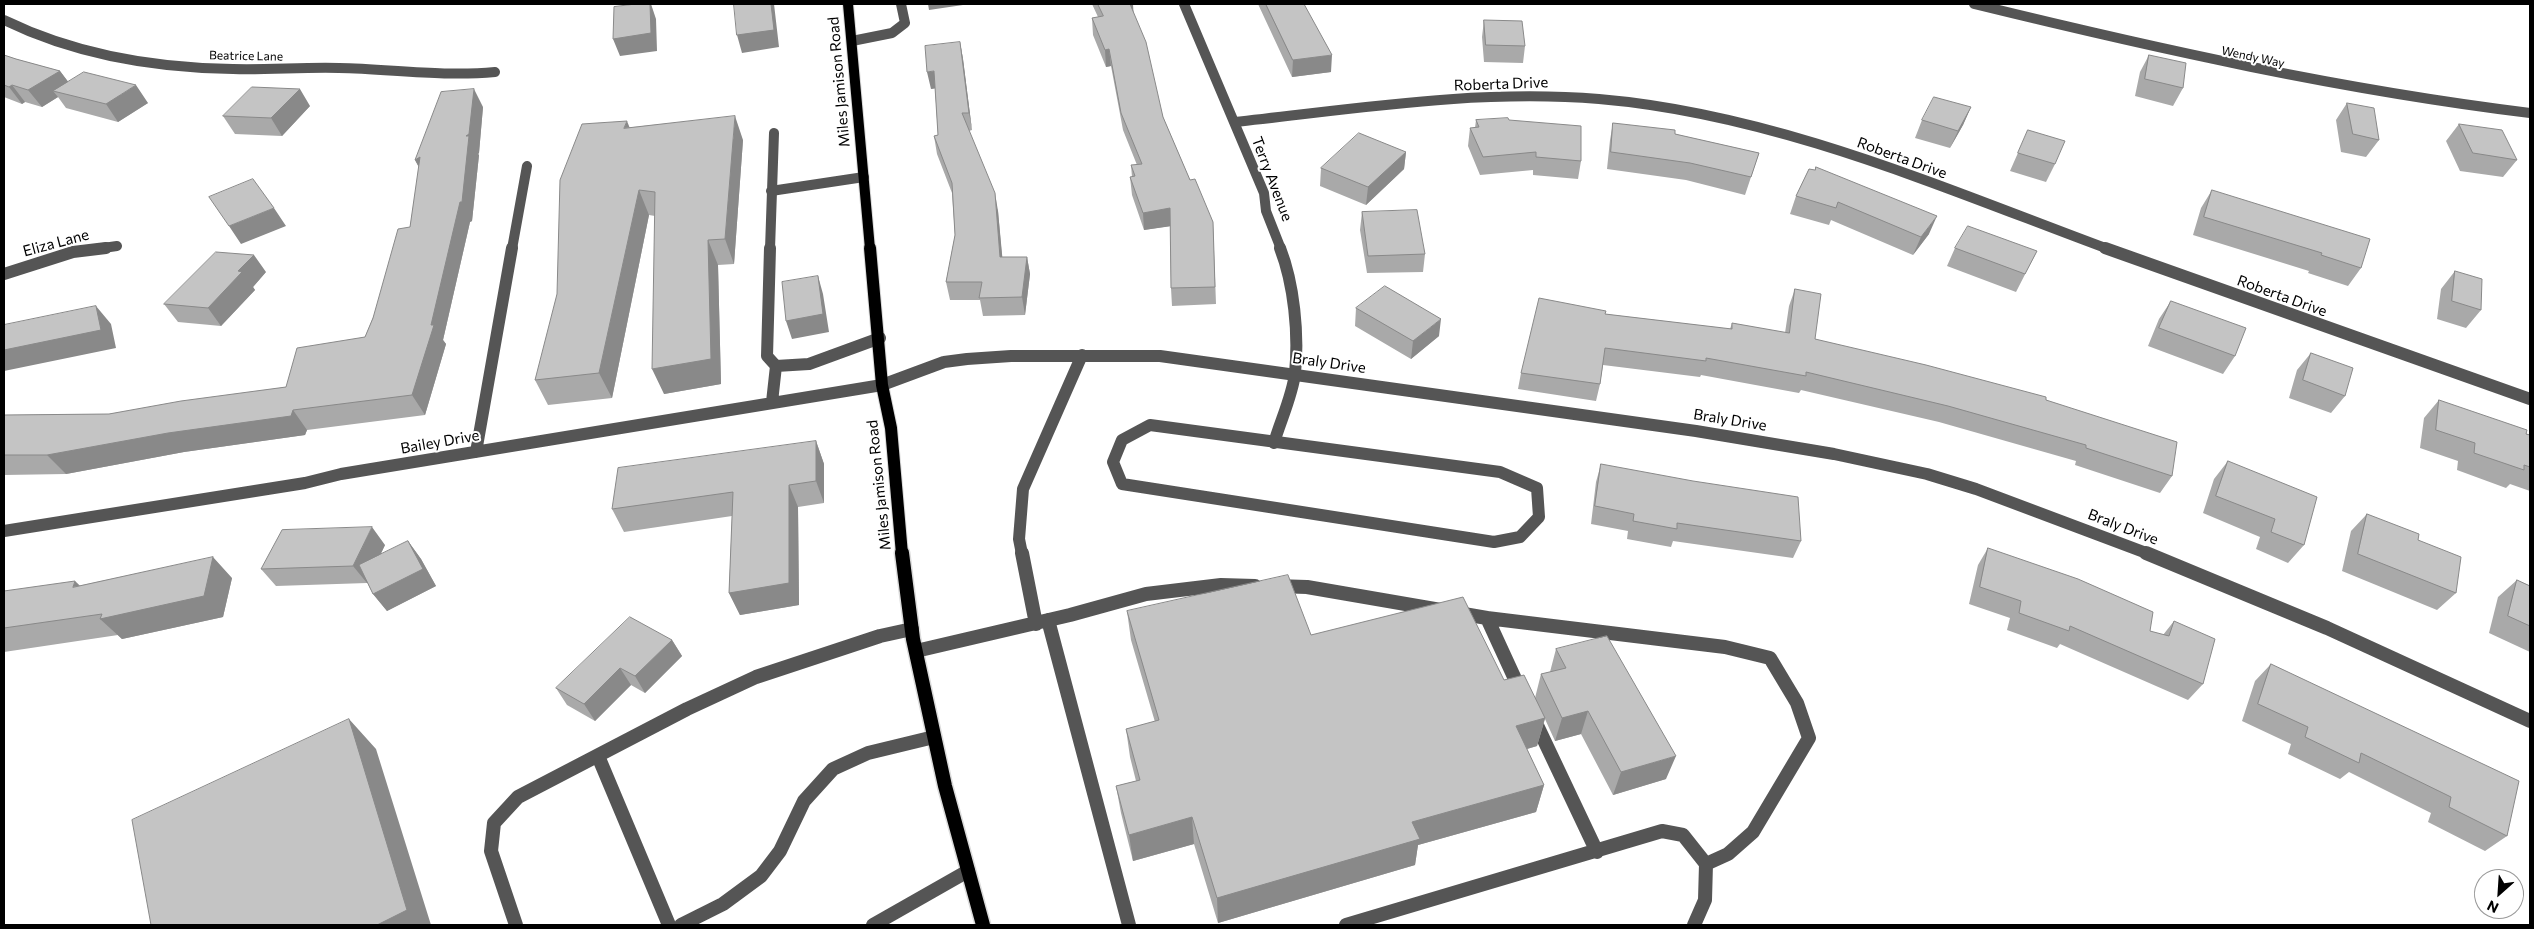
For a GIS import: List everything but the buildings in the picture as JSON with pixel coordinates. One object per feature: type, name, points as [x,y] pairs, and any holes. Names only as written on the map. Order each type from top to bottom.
[{"type":"main road","name":"Miles Jamison Road","points":[[848,4],[880,338],[882,385],[891,428],[898,519],[912,629],[934,737],[983,925]]},
{"type":"street","points":[[852,41],[892,33],[905,23],[901,4]]},
{"type":"street","name":"Terry Avenue","points":[[1184,4],[1200,46],[1212,64],[1264,194],[1266,211],[1288,267],[1294,303],[1296,374],[1274,443]]},
{"type":"street","name":"Wendy Way","points":[[1974,4],[2146,46],[2315,83],[2419,100],[2530,113]]},
{"type":"street","name":"Beatrice Lane","points":[[4,20],[22,30],[60,44],[107,56],[164,64],[263,70],[365,69],[456,75],[495,72]]},
{"type":"street","name":"Roberta Drive","points":[[1234,122],[1502,96],[1591,98],[1652,104],[1716,116],[1784,133],[1851,155],[2301,319],[2530,399]]},
{"type":"street","points":[[772,402],[776,366],[767,356],[774,133]]},
{"type":"street","points":[[476,452],[527,166]]},
{"type":"street","points":[[771,191],[864,177]]},
{"type":"street","name":"Eliza Lane","points":[[4,274],[73,252],[117,246]]},
{"type":"street","points":[[776,366],[809,364],[880,338]]},
{"type":"street","points":[[1082,355],[1023,489],[1019,539],[1129,925]]},
{"type":"street","name":"Braly Drive","points":[[882,385],[944,362],[967,358],[1082,355],[1160,356],[1696,431],[1834,454],[1927,474],[1976,489],[2120,542],[2327,628],[2530,721]]},
{"type":"street","name":"Bailey Drive","points":[[4,531],[306,483],[341,474],[882,385]]},
{"type":"street","points":[[1150,425],[1274,443],[1500,472],[1537,488],[1538,517],[1520,537],[1494,542],[1122,484],[1112,462],[1122,440],[1150,425]]},
{"type":"street","points":[[916,651],[1042,622],[1146,594],[1221,585],[1307,587],[1487,618],[1725,647],[1770,658],[1797,703],[1809,738],[1754,832],[1728,854],[1706,864]]},
{"type":"street","points":[[1487,618],[1598,852]]},
{"type":"street","points":[[516,925],[491,851],[494,823],[518,797],[686,709],[756,677],[880,636],[912,629]]},
{"type":"street","points":[[681,925],[729,902],[761,876],[780,851],[792,822],[815,786],[834,768],[863,755],[934,737]]},
{"type":"street","points":[[598,756],[669,925]]},
{"type":"street","points":[[1346,925],[1662,832],[1683,835],[1706,864],[1705,900],[1694,925]]},
{"type":"street","points":[[873,925],[968,871]]}]
